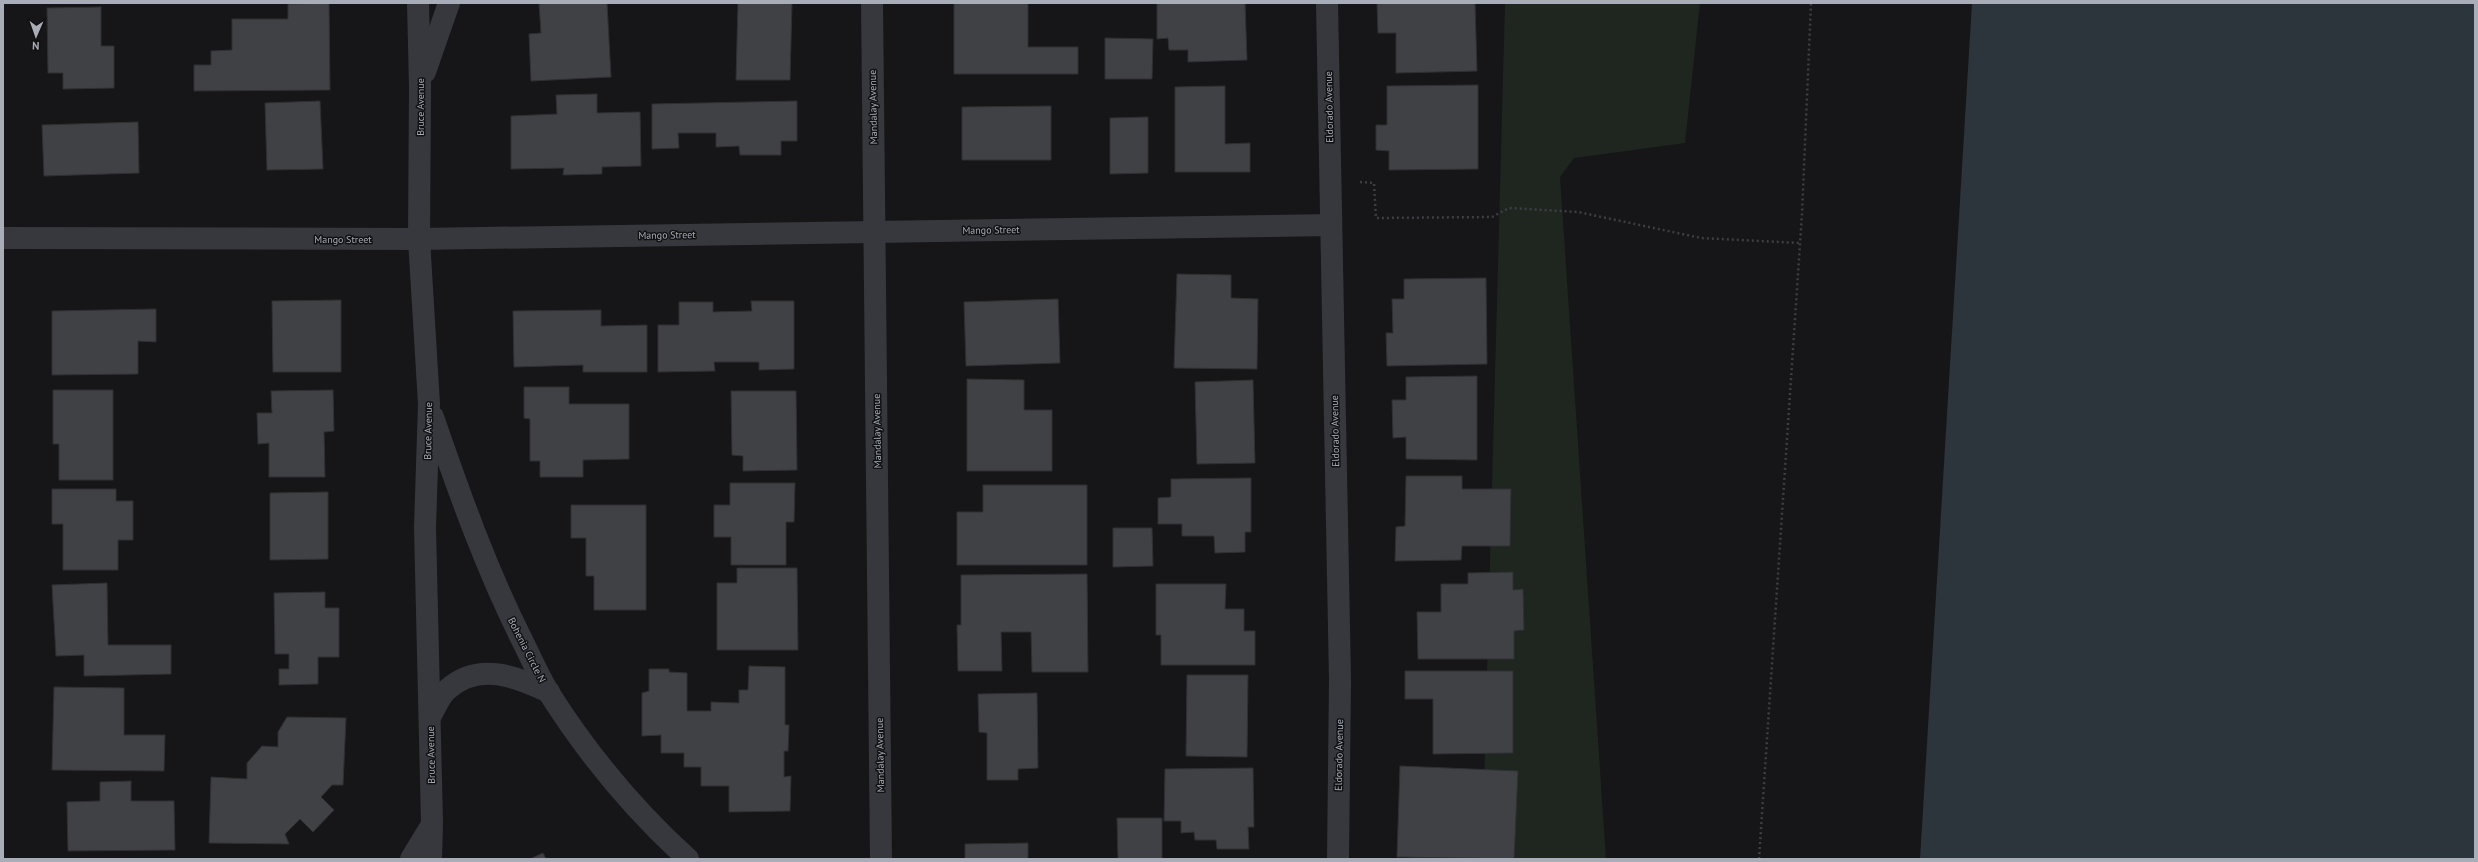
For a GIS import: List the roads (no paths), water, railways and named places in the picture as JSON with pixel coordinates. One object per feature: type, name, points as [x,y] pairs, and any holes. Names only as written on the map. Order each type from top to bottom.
[{"type":"street","name":"Bruce Avenue","points":[[418,3],[420,87],[419,239],[429,404],[425,527],[432,823],[431,859]]},
{"type":"street","points":[[420,87],[449,3]]},
{"type":"street","name":"Mandalay Avenue","points":[[872,3],[881,859]]},
{"type":"street","name":"Eldorado Avenue","points":[[1327,3],[1340,680],[1338,859]]},
{"type":"street","name":"Mango Street","points":[[3,238],[419,239],[1331,225]]},
{"type":"street","name":"Bohenia Circle N","points":[[429,404],[468,519],[502,600],[548,692],[597,760],[655,829],[688,859]]},
{"type":"street","points":[[430,717],[447,689],[470,677],[490,673],[516,677],[548,692]]},
{"type":"street","points":[[411,859],[432,823]]}]
